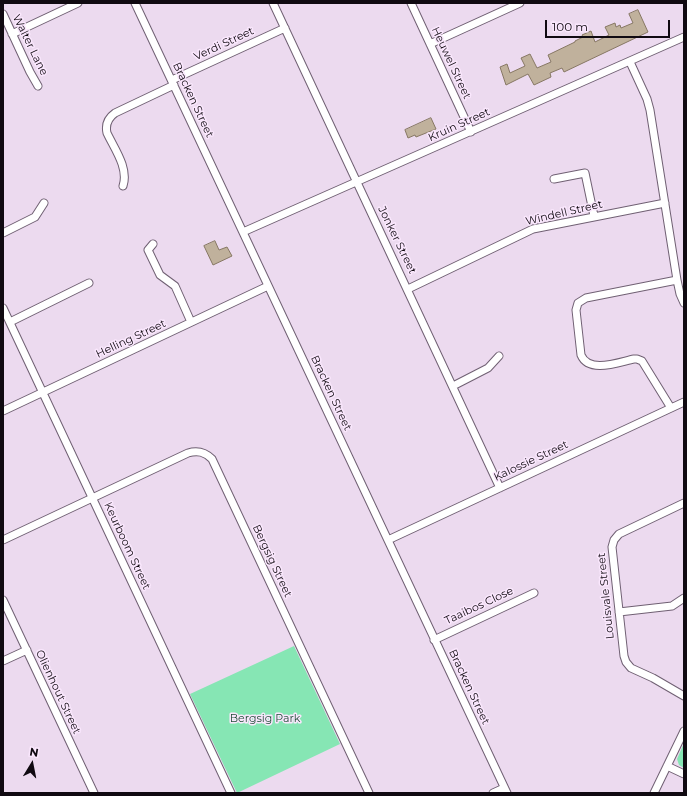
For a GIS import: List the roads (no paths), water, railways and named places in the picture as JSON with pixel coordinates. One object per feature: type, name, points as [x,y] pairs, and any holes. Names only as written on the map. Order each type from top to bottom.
[{"type":"street","points":[[12,34],[78,3]]},
{"type":"street","name":"Bracken Street","points":[[135,3],[505,790]]},
{"type":"street","name":"Jonker Street","points":[[273,3],[500,488]]},
{"type":"street","name":"Heuwel Street","points":[[411,3],[471,132]]},
{"type":"street","points":[[430,44],[520,3]]},
{"type":"street","name":"Walter Lane","points":[[3,14],[38,86]]},
{"type":"street","name":"Verdi Street","points":[[123,186],[124,172],[107,133],[106,126],[109,119],[115,113],[285,28]]},
{"type":"street","name":"Kruin Street","points":[[243,232],[684,37]]},
{"type":"street","points":[[630,62],[649,104],[677,280],[680,294],[684,303]]},
{"type":"street","points":[[554,179],[585,173],[594,216]]},
{"type":"street","name":"Windell Street","points":[[408,289],[526,232],[541,227],[665,202]]},
{"type":"street","points":[[3,233],[35,217],[44,203]]},
{"type":"street","points":[[153,244],[148,250],[160,275],[174,286],[191,322]]},
{"type":"street","points":[[671,408],[642,361],[634,359],[594,366],[585,361],[581,355],[576,310],[578,303],[586,298],[677,280]]},
{"type":"street","points":[[10,322],[88,283]]},
{"type":"street","name":"Helling Street","points":[[3,411],[268,286]]},
{"type":"street","name":"Keurboom Street","points":[[3,308],[231,793]]},
{"type":"street","points":[[453,386],[488,368],[499,356]]},
{"type":"street","name":"Kalossie Street","points":[[388,540],[684,402]]},
{"type":"street","name":"Bergsig Street","points":[[93,498],[188,453],[200,452],[210,456],[369,793]]},
{"type":"street","points":[[3,540],[93,498]]},
{"type":"street","name":"Louisvale Street","points":[[684,503],[622,532],[614,540],[612,551],[624,656],[628,665],[631,668],[654,678],[684,696]]},
{"type":"street","name":"Taaibos Close","points":[[434,640],[534,593]]},
{"type":"street","points":[[619,612],[672,606],[684,598]]},
{"type":"street","name":"Olienhout Street","points":[[3,600],[94,793]]},
{"type":"street","points":[[3,661],[27,650]]},
{"type":"street","points":[[654,793],[684,731]]},
{"type":"street","points":[[667,766],[684,774]]},
{"type":"street","points":[[493,793],[505,790]]},
{"type":"park label","name":"Bergsig Park","points":[[265,719]]}]
